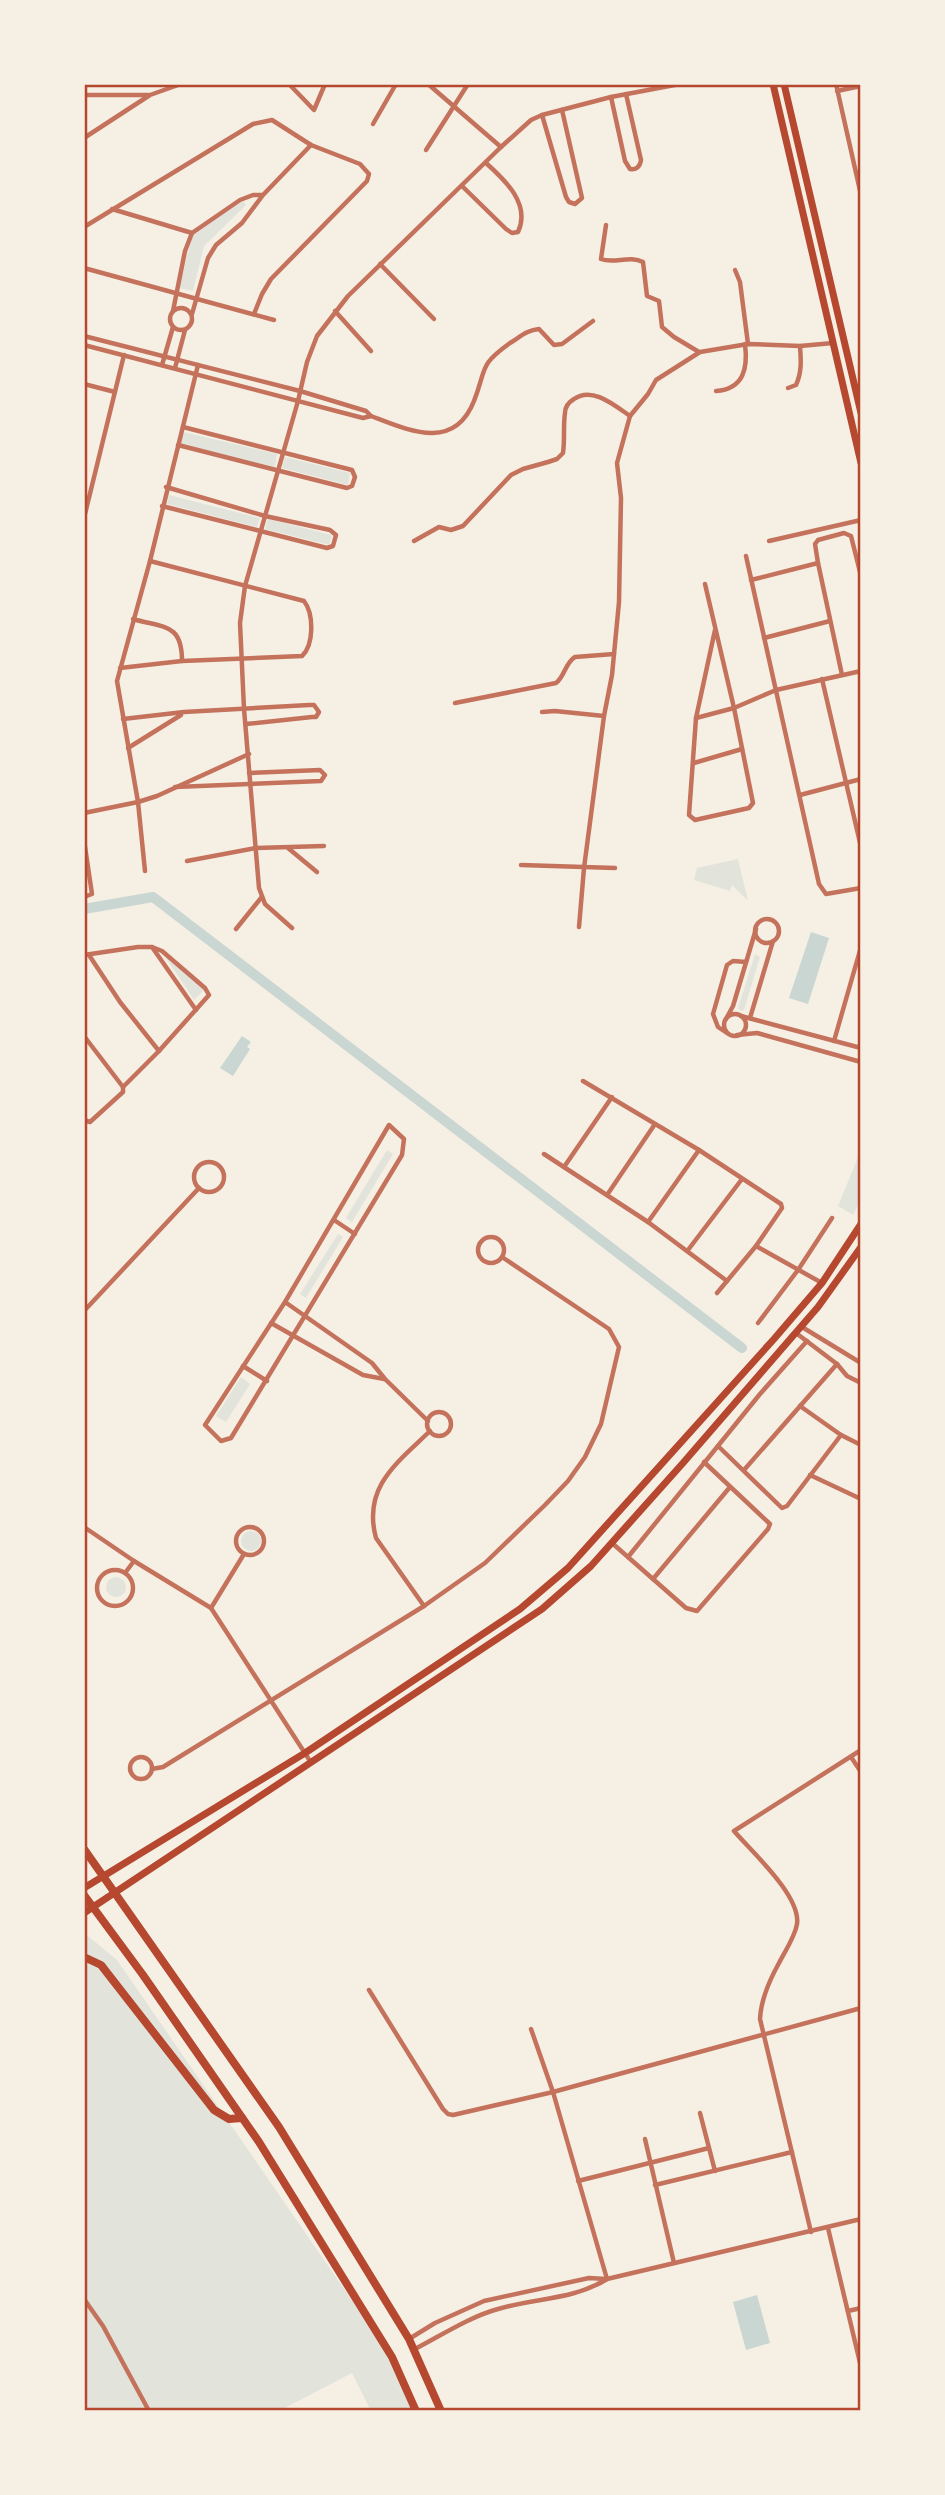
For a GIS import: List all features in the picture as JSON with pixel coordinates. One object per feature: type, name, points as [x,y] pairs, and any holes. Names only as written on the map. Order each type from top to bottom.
[{"type":"main road","points":[[773,84],[833,343],[858,437],[861,463]]},
{"type":"main road","points":[[784,84],[861,413]]},
{"type":"main road","points":[[784,136],[796,134]]},
{"type":"main road","points":[[84,1888],[305,1753],[520,1609],[568,1568],[750,1367],[822,1283],[861,1224]]},
{"type":"main road","points":[[84,1913],[310,1761],[528,1620],[591,1566],[799,1330],[861,1247]]},
{"type":"main road","points":[[84,1849],[279,2127],[410,2339],[441,2411]]},
{"type":"main road","points":[[84,1895],[266,2153],[392,2357],[416,2411]]},
{"type":"main road","points":[[84,1957],[101,1965],[214,2110],[229,2119],[242,2118]]},
{"type":"street","points":[[84,138],[150,95],[165,87],[181,84]]},
{"type":"street","points":[[289,84],[314,110],[325,84]]},
{"type":"street","points":[[373,124],[396,84]]},
{"type":"street","points":[[428,84],[501,147]]},
{"type":"street","points":[[426,150],[468,84]]},
{"type":"street","points":[[292,928],[261,898],[244,709],[240,623],[245,586],[260,530],[307,362],[317,336],[335,311],[380,264],[520,129],[542,115],[611,97],[680,84]]},
{"type":"street","points":[[836,84],[861,195]]},
{"type":"street","points":[[837,91],[861,86]]},
{"type":"street","points":[[611,97],[625,161],[630,169],[634,170],[640,160],[626,94]]},
{"type":"street","points":[[84,95],[150,95]]},
{"type":"street","points":[[542,115],[566,197],[569,202],[575,204],[582,198],[562,110]]},
{"type":"street","points":[[84,226],[253,124],[272,120],[311,145],[360,164],[369,174],[367,181],[271,279],[254,314]]},
{"type":"street","points":[[263,195],[253,195],[240,200],[192,233],[175,292],[170,321],[179,331],[191,325],[208,258],[216,245],[242,223],[263,195],[311,145]]},
{"type":"street","points":[[462,186],[506,229],[512,233],[517,232],[521,225],[516,195],[509,184],[486,163]]},
{"type":"street","points":[[111,209],[192,233]]},
{"type":"street","points":[[606,225],[601,259],[634,259],[643,262],[647,296],[659,301],[663,327],[668,333],[700,352]]},
{"type":"street","points":[[380,264],[434,319]]},
{"type":"street","points":[[84,268],[274,320]]},
{"type":"street","points":[[716,391],[735,386],[744,375],[747,361],[740,282],[735,270]]},
{"type":"street","points":[[173,311],[183,308],[192,314]]},
{"type":"street","points":[[335,311],[371,351]]},
{"type":"street","points":[[84,336],[300,391],[366,411],[371,416],[415,433],[434,435],[466,417],[474,401],[482,371],[490,358],[530,330],[539,329],[555,345],[562,344],[593,321]]},
{"type":"street","points":[[162,365],[173,327]]},
{"type":"street","points":[[175,368],[185,330]]},
{"type":"street","points":[[579,927],[584,868],[619,602],[621,498],[617,463],[630,416],[656,380],[700,352],[746,344],[800,346],[833,343]]},
{"type":"street","points":[[84,345],[363,418],[371,416]]},
{"type":"street","points":[[788,388],[796,385],[799,380],[802,364],[800,346]]},
{"type":"street","points":[[84,518],[124,355]]},
{"type":"street","points":[[145,871],[138,802],[117,681],[198,365]]},
{"type":"street","points":[[84,384],[115,391]]},
{"type":"street","points":[[414,541],[439,527],[458,529],[510,475],[557,459],[563,453],[565,412],[571,400],[581,394],[591,394],[607,400],[630,416]]},
{"type":"street","points":[[178,445],[347,488],[352,486],[355,477],[352,471],[183,428]]},
{"type":"street","points":[[84,480],[93,482]]},
{"type":"street","points":[[162,506],[327,548],[336,542],[334,532],[265,516],[166,487]]},
{"type":"street","points":[[769,541],[861,520]]},
{"type":"street","points":[[842,675],[818,563],[815,544],[818,540],[844,533],[853,539],[861,576]]},
{"type":"street","points":[[746,556],[822,890],[830,894],[861,888]]},
{"type":"street","points":[[119,668],[182,660],[302,656],[309,646],[308,606],[304,601],[149,561]]},
{"type":"street","points":[[751,580],[818,563]]},
{"type":"street","points":[[705,584],[753,800],[752,807],[699,819],[691,818],[690,815],[696,718],[715,631]]},
{"type":"street","points":[[133,619],[172,631],[182,644],[182,660]]},
{"type":"street","points":[[764,638],[830,621]]},
{"type":"street","points":[[455,704],[556,683],[561,680],[570,660],[575,657],[614,654]]},
{"type":"street","points":[[696,718],[734,708],[776,690],[861,671]]},
{"type":"street","points":[[822,679],[861,847]]},
{"type":"street","points":[[123,719],[184,712],[309,705],[314,705],[319,712],[312,718],[246,724]]},
{"type":"street","points":[[128,748],[184,712]]},
{"type":"street","points":[[542,712],[604,716]]},
{"type":"street","points":[[694,763],[742,749]]},
{"type":"street","points":[[84,813],[138,802],[249,754]]},
{"type":"street","points":[[175,788],[321,781],[325,775],[320,770],[250,774]]},
{"type":"street","points":[[800,795],[861,779]]},
{"type":"street","points":[[84,840],[92,887],[92,894],[84,897]]},
{"type":"street","points":[[187,861],[256,848],[324,846]]},
{"type":"street","points":[[288,848],[317,872]]},
{"type":"street","points":[[520,865],[615,868]]},
{"type":"street","points":[[236,929],[261,898]]},
{"type":"street","points":[[727,1033],[724,1026],[733,1006],[756,929],[762,920],[774,921],[779,931],[773,941],[750,1018]]},
{"type":"street","points":[[756,929],[759,940],[766,943],[773,941]]},
{"type":"street","points":[[152,947],[196,1010]]},
{"type":"street","points":[[84,1121],[90,1122],[123,1092],[123,1087],[159,1051],[209,995],[209,991],[162,951],[152,947],[87,955],[159,1051]]},
{"type":"street","points":[[834,1041],[861,947]]},
{"type":"street","points":[[746,962],[733,961],[727,965],[713,1014],[718,1027],[727,1033],[757,1033],[861,1062]]},
{"type":"street","points":[[726,1019],[732,1014],[861,1048]]},
{"type":"street","points":[[737,1035],[745,1029],[741,1016]]},
{"type":"street","points":[[84,1036],[123,1087]]},
{"type":"street","points":[[583,1081],[699,1150],[781,1204],[782,1207],[756,1245],[717,1293]]},
{"type":"street","points":[[564,1167],[612,1097]]},
{"type":"street","points":[[607,1195],[655,1124]]},
{"type":"street","points":[[390,1125],[404,1139],[402,1156],[231,1438],[221,1441],[205,1425],[285,1302],[334,1220],[390,1125]]},
{"type":"street","points":[[648,1222],[699,1150]]},
{"type":"street","points":[[544,1154],[648,1222],[727,1281]]},
{"type":"street","points":[[209,1161],[219,1165],[224,1174],[222,1185],[209,1192],[199,1188],[194,1179],[199,1164],[209,1161]]},
{"type":"street","points":[[688,1250],[742,1179]]},
{"type":"street","points":[[84,1311],[199,1188]]},
{"type":"street","points":[[758,1323],[798,1270],[832,1218]]},
{"type":"street","points":[[334,1220],[355,1234]]},
{"type":"street","points":[[489,1237],[498,1239],[503,1245],[502,1257],[496,1262],[484,1261],[479,1254],[479,1245],[489,1237]]},
{"type":"street","points":[[756,1245],[822,1283]]},
{"type":"street","points":[[152,1769],[163,1768],[272,1701],[424,1606],[485,1563],[568,1481],[592,1448],[601,1424],[619,1347],[609,1329],[502,1257]]},
{"type":"street","points":[[285,1302],[372,1363],[428,1421],[430,1431],[437,1435],[445,1434],[450,1428],[451,1420],[446,1414],[432,1414],[428,1421]]},
{"type":"street","points":[[271,1323],[363,1375],[385,1379]]},
{"type":"street","points":[[799,1330],[807,1341],[837,1364],[847,1376],[861,1383]]},
{"type":"street","points":[[799,1330],[861,1363]]},
{"type":"street","points":[[628,1558],[760,1394],[807,1341]]},
{"type":"street","points":[[744,1470],[837,1364]]},
{"type":"street","points":[[243,1366],[267,1381]]},
{"type":"street","points":[[750,1386],[760,1394]]},
{"type":"street","points":[[800,1406],[841,1435],[861,1444]]},
{"type":"street","points":[[424,1606],[376,1538],[372,1526],[377,1490],[382,1479],[430,1431]]},
{"type":"street","points":[[718,1446],[782,1508],[787,1506],[841,1435]]},
{"type":"street","points":[[612,1543],[686,1608],[697,1611],[768,1529],[769,1524],[704,1462]]},
{"type":"street","points":[[810,1475],[861,1499]]},
{"type":"street","points":[[653,1579],[730,1487]]},
{"type":"street","points":[[84,1527],[212,1608],[310,1761]]},
{"type":"street","points":[[244,1528],[257,1529],[264,1541],[261,1550],[253,1555],[244,1553],[238,1547],[238,1535],[244,1528]]},
{"type":"street","points":[[212,1608],[244,1553]]},
{"type":"street","points":[[125,1573],[134,1561]]},
{"type":"street","points":[[113,1570],[125,1573],[132,1581],[131,1598],[127,1603],[116,1607],[105,1604],[100,1600],[97,1588],[102,1576],[113,1570]]},
{"type":"street","points":[[811,2232],[764,2034],[761,2009],[768,1984],[797,1925],[797,1914],[785,1890],[734,1831],[861,1750]]},
{"type":"street","points":[[141,1757],[148,1760],[152,1769],[146,1778],[139,1780],[130,1773],[134,1759],[141,1757]]},
{"type":"street","points":[[850,1757],[861,1772]]},
{"type":"street","points":[[369,1990],[448,2114],[453,2115],[553,2092],[861,2008]]},
{"type":"street","points":[[531,2029],[553,2092],[607,2279]]},
{"type":"street","points":[[700,2113],[715,2171]]},
{"type":"street","points":[[645,2139],[674,2263]]},
{"type":"street","points":[[578,2181],[709,2148]]},
{"type":"street","points":[[655,2185],[792,2152]]},
{"type":"street","points":[[410,2339],[435,2323],[484,2301],[589,2278],[607,2279],[861,2220]]},
{"type":"street","points":[[828,2228],[861,2362]]},
{"type":"street","points":[[415,2349],[489,2312],[591,2289],[607,2279]]},
{"type":"street","points":[[84,2299],[103,2326],[149,2411]]},
{"type":"street","points":[[848,2312],[861,2308]]},
{"type":"shaded area","points":[[243,201],[246,205],[204,246],[193,291],[179,288],[193,232]]},
{"type":"shaded area","points":[[183,432],[277,454],[275,467],[180,444]]},
{"type":"shaded area","points":[[285,457],[350,473],[348,485],[282,468]]},
{"type":"shaded area","points":[[169,495],[260,518],[257,527],[167,504]]},
{"type":"shaded area","points":[[268,519],[332,535],[329,545],[265,529]]},
{"type":"shaded area","points":[[738,859],[748,901],[732,885],[730,891],[694,880],[697,868]]},
{"type":"shaded area","points":[[811,932],[829,938],[808,1004],[789,998]]},
{"type":"shaded area","points":[[162,952],[205,989],[194,1000]]},
{"type":"shaded area","points":[[755,954],[760,957],[744,1010],[741,1011],[738,1008]]},
{"type":"shaded area","points":[[242,1036],[251,1042],[247,1047],[250,1049],[233,1076],[220,1068]]},
{"type":"shaded area","points":[[387,1150],[393,1154],[352,1222],[346,1218]]},
{"type":"shaded area","points":[[861,1150],[861,1199],[853,1215],[838,1206]]},
{"type":"shaded area","points":[[338,1234],[343,1237],[306,1298],[300,1294]]},
{"type":"shaded area","points":[[241,1377],[250,1384],[226,1422],[216,1416]]},
{"type":"shaded area","points":[[251,1531],[258,1534],[261,1541],[258,1548],[251,1551],[244,1548],[241,1541],[244,1534]]},
{"type":"shaded area","points":[[116,1577],[123,1580],[126,1587],[123,1594],[116,1597],[109,1594],[106,1587],[109,1580]]},
{"type":"shaded area","points":[[84,1936],[88,1936],[117,1960],[389,2354],[415,2411],[371,2411],[352,2373],[279,2411],[84,2411]]},
{"type":"shaded area","points":[[757,2295],[770,2343],[746,2350],[733,2302]]},
{"type":"waterway","points":[[84,909],[153,897],[742,1348]]}]
